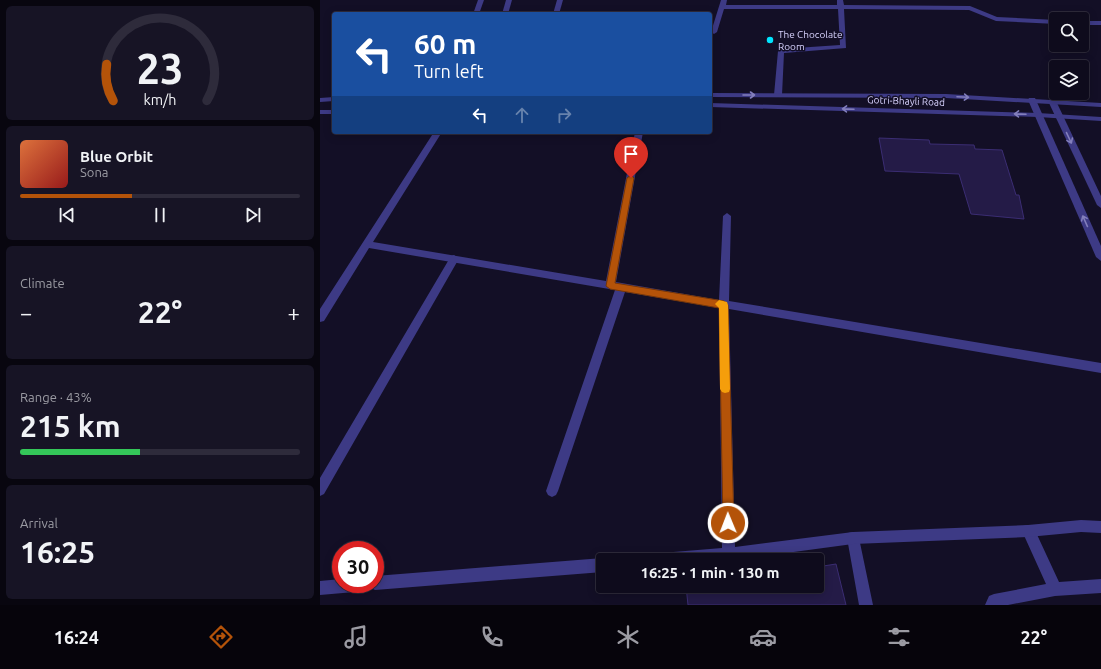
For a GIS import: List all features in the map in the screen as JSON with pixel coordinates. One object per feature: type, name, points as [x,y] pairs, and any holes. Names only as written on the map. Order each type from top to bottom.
[{"type":"street","points":[[477,12],[481,0]]},
{"type":"street","points":[[506,12],[509,0]]},
{"type":"street","points":[[557,12],[560,0]]},
{"type":"street","points":[[714,32],[724,0]]},
{"type":"street","points":[[722,7],[840,3],[970,8],[996,19],[1049,22]]},
{"type":"street","points":[[778,95],[781,50],[844,47],[840,3]]},
{"type":"street","points":[[1089,23],[1101,23]]},
{"type":"street","name":"Gotri-Bhayli Road","points":[[712,95],[946,96],[1101,105]]},
{"type":"street","points":[[320,100],[332,99]]},
{"type":"street","points":[[1032,100],[1101,257]]},
{"type":"street","points":[[1053,102],[1101,205]]},
{"type":"street","name":"Gotri-Bhayli Road","points":[[712,105],[1038,115],[1101,119]]},
{"type":"street","points":[[320,112],[332,112]]},
{"type":"street","points":[[320,318],[437,134]]},
{"type":"street","points":[[552,491],[616,287],[639,134]]},
{"type":"street","points":[[727,216],[724,305],[729,553]]},
{"type":"street","points":[[366,244],[1101,368]]},
{"type":"street","points":[[320,490],[454,259]]},
{"type":"street","points":[[737,553],[853,538],[1028,531],[1081,526],[1101,527]]},
{"type":"street","points":[[1028,531],[1054,589]]},
{"type":"street","points":[[853,538],[866,605]]},
{"type":"street","points":[[384,582],[596,566]]},
{"type":"street","points":[[992,605],[994,600],[1054,589],[1101,586]]},
{"type":"street","points":[[320,588],[332,587]]},
{"type":"building","points":[[879,138],[929,140],[930,144],[974,145],[975,149],[1002,150],[1016,195],[1019,195],[1024,219],[971,214],[959,174],[885,171]]},
{"type":"building","points":[[836,564],[846,605],[688,605],[687,593],[824,593],[824,566]]},
{"type":"slow traffic","points":[[719,304],[724,305],[725,389]]},
{"type":"place","name":"The Chocolate Room","points":[[770,40]]},
{"type":"route","points":[[631,178],[610,286],[724,305],[728,523]]}]
